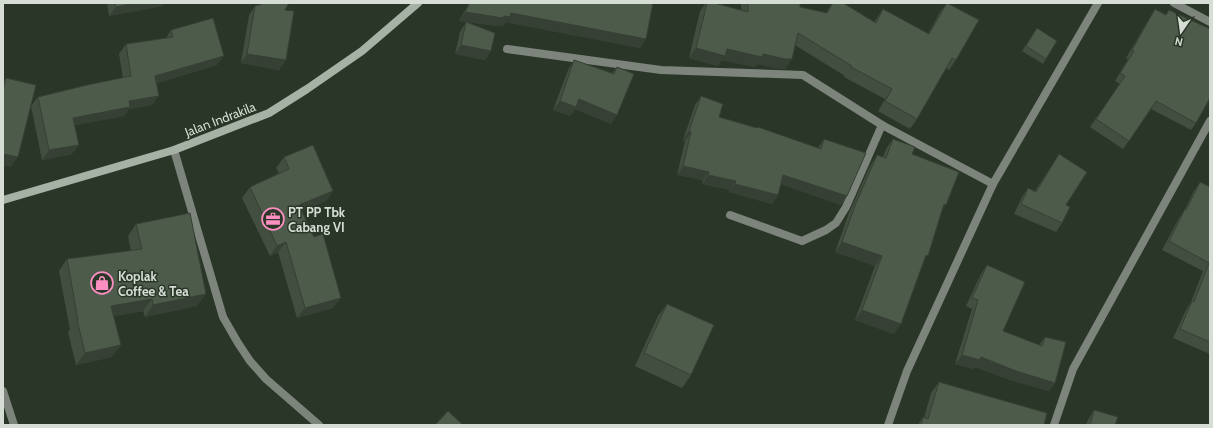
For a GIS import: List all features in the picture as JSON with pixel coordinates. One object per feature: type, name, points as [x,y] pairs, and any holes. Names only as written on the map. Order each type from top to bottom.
[{"type":"street","name":"Jalan Indrakila","points":[[3,200],[174,150],[269,113],[362,51],[418,3]]},
{"type":"street","points":[[888,425],[907,371],[993,184],[1098,3]]},
{"type":"street","points":[[1174,3],[1210,22]]},
{"type":"street","points":[[507,49],[660,70],[802,75],[882,125],[993,184]]},
{"type":"street","points":[[1054,425],[1073,369],[1210,121]]},
{"type":"street","points":[[730,215],[802,241],[826,230],[836,223],[846,206],[882,125]]},
{"type":"street","points":[[174,150],[223,317],[250,361],[266,378],[319,425]]},
{"type":"street","points":[[3,391],[14,425]]},
{"type":"building","points":[[115,3],[135,3],[116,7]]},
{"type":"building","points":[[265,3],[289,3],[285,10],[294,11],[286,60],[247,54],[255,6]]},
{"type":"building","points":[[470,3],[653,3],[646,39],[511,13],[510,17],[504,16],[503,18],[465,12]]},
{"type":"building","points":[[707,3],[714,3],[748,12],[748,3],[800,3],[800,7],[827,13],[833,3],[843,3],[876,23],[883,9],[929,34],[947,3],[979,20],[956,60],[952,58],[917,119],[885,101],[892,89],[851,67],[852,66],[798,33],[792,59],[763,54],[762,57],[727,49],[725,56],[696,48]]},
{"type":"building","points":[[1155,9],[1166,15],[1169,10],[1210,29],[1210,98],[1196,123],[1156,101],[1129,141],[1096,119],[1125,76],[1120,73],[1134,51],[1132,50]]},
{"type":"building","points":[[213,18],[224,56],[155,76],[159,96],[129,101],[130,107],[73,118],[79,145],[49,150],[38,97],[131,76],[126,44],[173,37],[171,30]]},
{"type":"building","points":[[466,22],[495,33],[491,51],[461,45]]},
{"type":"building","points":[[1037,28],[1057,41],[1046,59],[1026,46]]},
{"type":"building","points":[[574,60],[614,74],[617,67],[634,74],[617,115],[579,99],[576,107],[560,101]]},
{"type":"building","points":[[6,78],[36,85],[18,157],[3,154],[3,90]]},
{"type":"building","points":[[701,96],[723,104],[719,117],[757,128],[758,127],[821,149],[824,139],[866,153],[847,196],[783,175],[778,195],[735,184],[736,181],[708,175],[709,172],[683,166],[691,132],[689,131]]},
{"type":"building","points":[[893,139],[915,147],[912,154],[959,172],[946,205],[944,204],[928,256],[926,255],[901,324],[862,310],[882,256],[842,242],[856,203],[877,155],[886,158]]},
{"type":"building","points":[[313,145],[333,191],[299,205],[314,237],[323,234],[341,298],[305,308],[286,242],[277,246],[250,187],[289,169],[284,157]]},
{"type":"building","points":[[1059,154],[1087,172],[1066,205],[1070,207],[1062,223],[1021,204],[1028,188],[1036,192]]},
{"type":"building","points":[[1200,182],[1210,187],[1210,342],[1180,329],[1192,301],[1194,302],[1209,263],[1169,241]]},
{"type":"building","points":[[190,213],[206,294],[153,305],[152,299],[111,306],[121,345],[85,353],[77,320],[67,259],[142,249],[136,224]]},
{"type":"building","points":[[987,265],[1025,282],[1003,331],[1042,346],[1045,337],[1066,342],[1055,383],[1016,371],[981,357],[980,360],[962,355],[978,300],[972,298]]},
{"type":"building","points":[[667,304],[714,325],[691,375],[644,353]]},
{"type":"building","points":[[939,382],[1047,413],[1044,425],[921,425],[923,417],[928,419]]},
{"type":"building","points":[[1094,410],[1118,417],[1115,425],[1090,425]]},
{"type":"building","points":[[448,411],[463,425],[435,425]]},
{"type":"place","name":"PT PP Tbk Cabang VI","points":[[273,219]]},
{"type":"place","name":"Koplak Coffee & Tea","points":[[102,283]]}]
